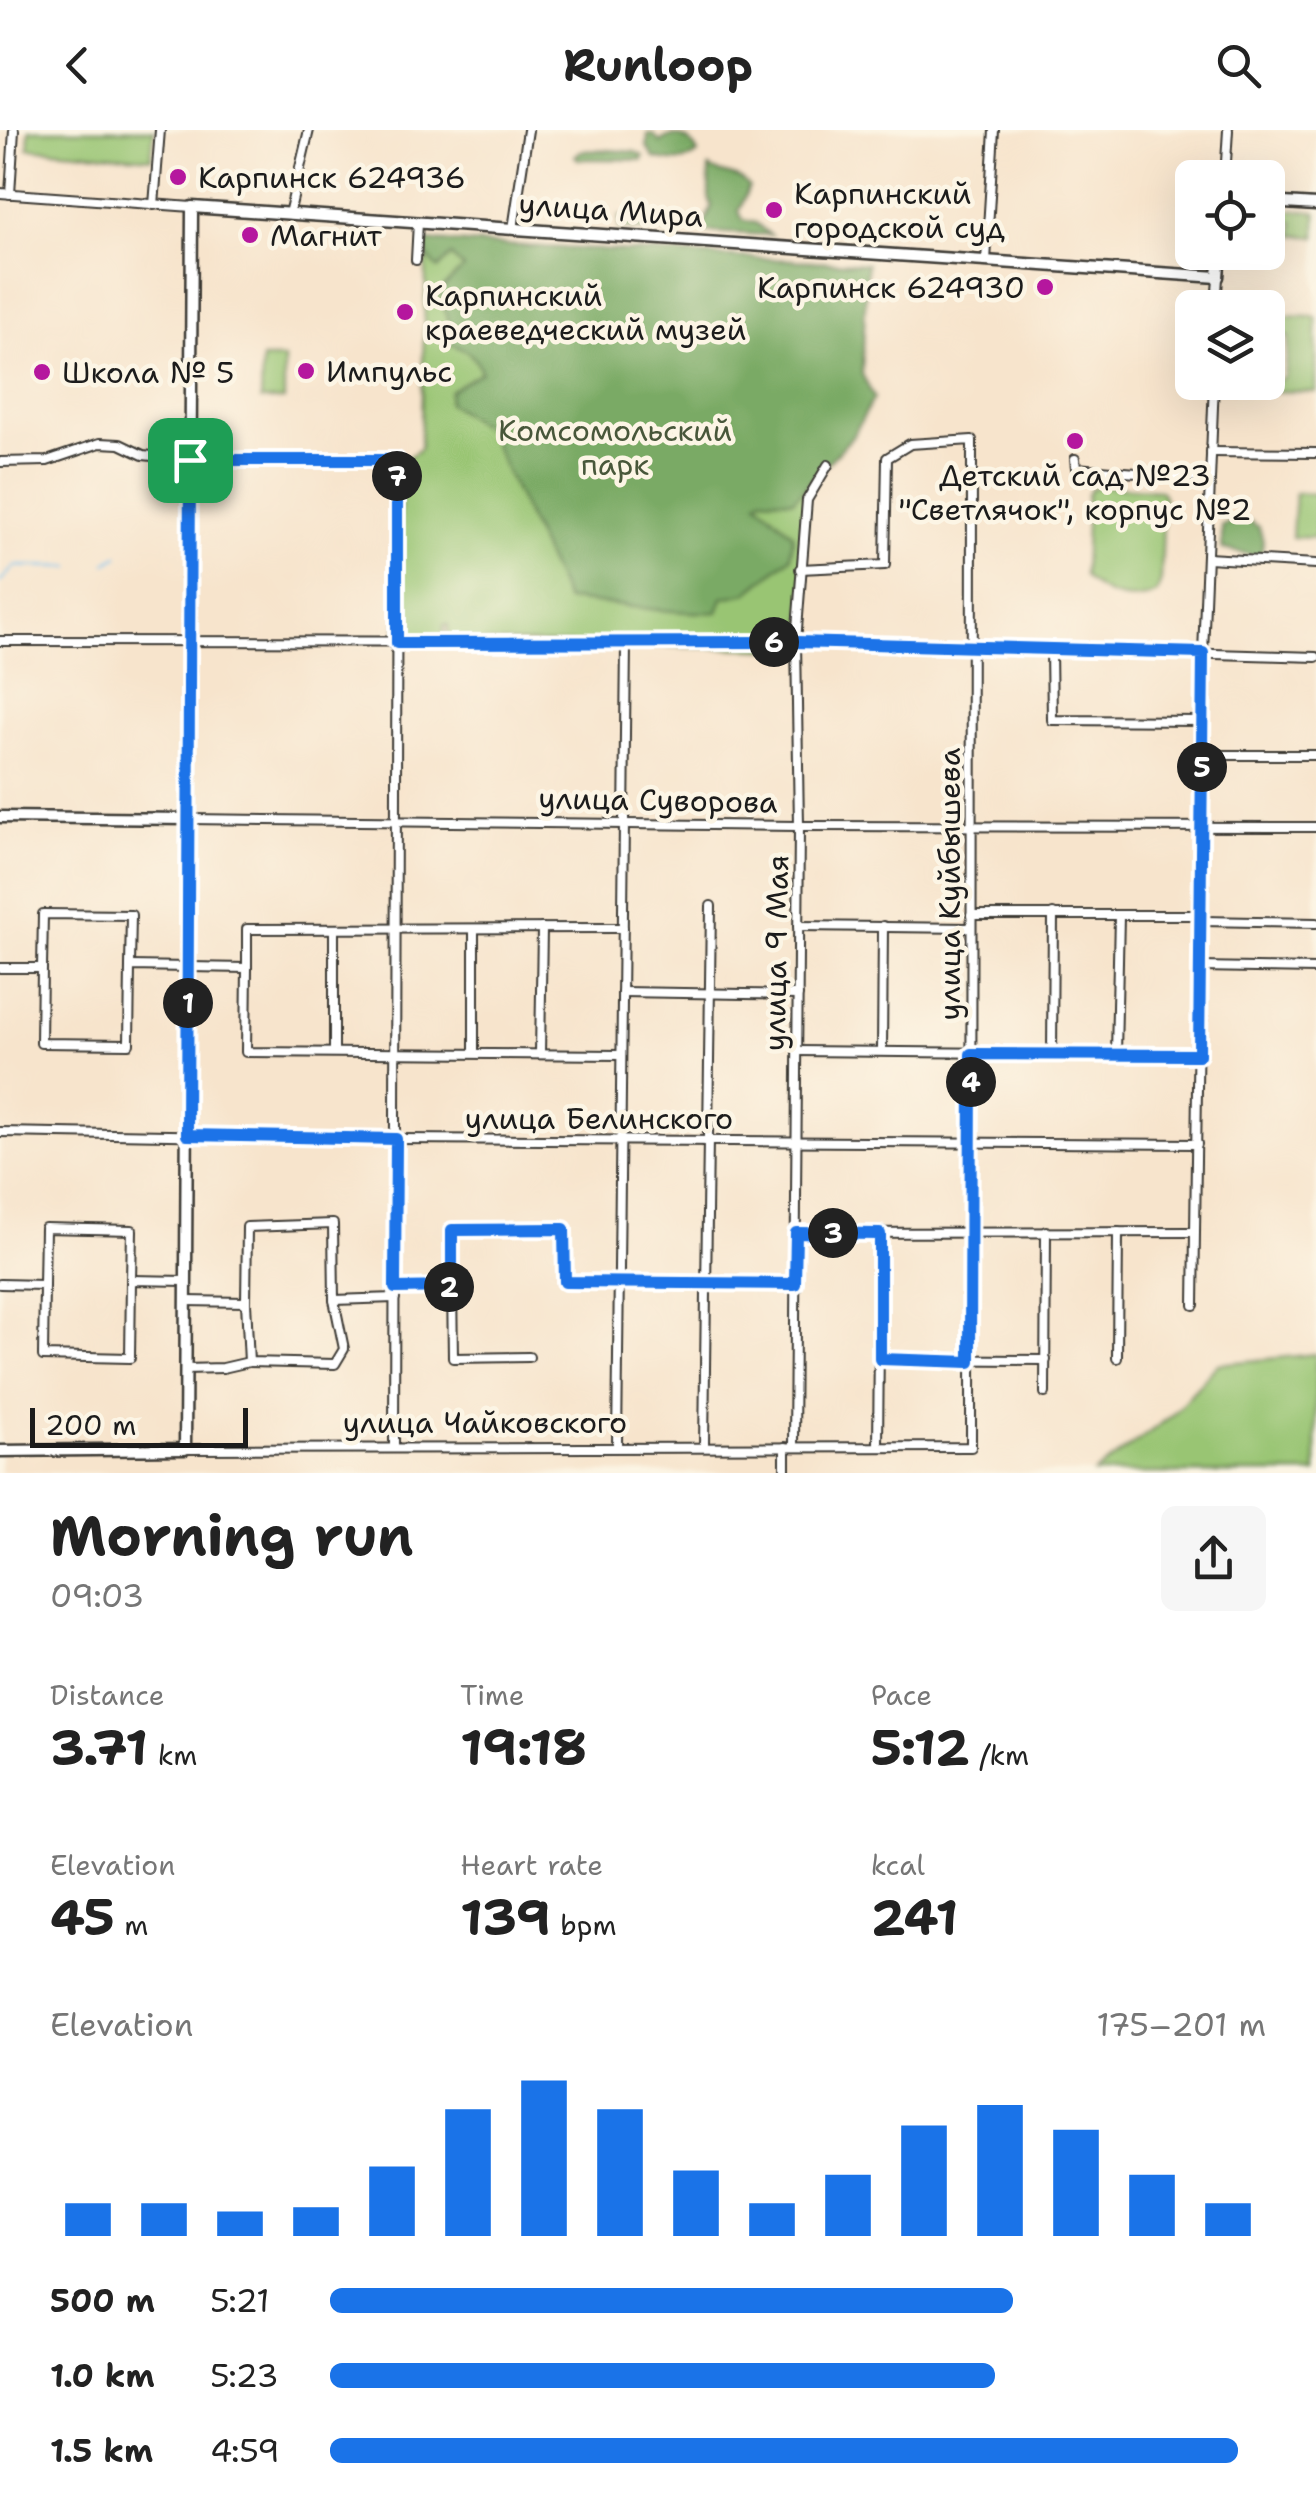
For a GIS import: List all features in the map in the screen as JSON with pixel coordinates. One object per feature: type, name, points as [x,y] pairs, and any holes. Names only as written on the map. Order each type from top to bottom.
[{"type":"main road","points":[[1285,203],[1316,205]]},
{"type":"main road","name":"улица Мира","points":[[192,208],[1218,276]]},
{"type":"main road","points":[[185,1448],[187,1135],[183,968],[188,819],[192,208]]},
{"type":"main road","points":[[1218,270],[1218,276]]},
{"type":"main road","name":"улица Суворова","points":[[0,816],[188,819]]},
{"type":"main road","name":"улица Чайковского","points":[[0,1452],[185,1448]]},
{"type":"street","points":[[5,194],[14,130]]},
{"type":"street","points":[[154,205],[160,130]]},
{"type":"street","points":[[289,214],[309,130]]},
{"type":"street","points":[[513,229],[528,130]]},
{"type":"street","points":[[986,261],[994,130]]},
{"type":"street","points":[[1226,160],[1228,130]]},
{"type":"street","name":"улица Мира","points":[[5,194],[192,208]]},
{"type":"street","points":[[416,260],[418,222]]},
{"type":"street","points":[[1217,290],[1218,276]]},
{"type":"street","points":[[1194,1305],[1203,653],[1213,400]]},
{"type":"street","name":"улица Куйбышева","points":[[800,569],[886,565],[886,458],[910,444],[972,440],[970,1447]]},
{"type":"street","points":[[0,462],[47,461],[100,443],[120,444],[143,455],[190,460],[397,460],[394,1447]]},
{"type":"street","points":[[1211,452],[1316,453]]},
{"type":"street","points":[[1075,459],[1076,468],[1210,479]]},
{"type":"street","name":"улица 9 Мая","points":[[785,1473],[796,1233],[800,826],[796,642],[807,500],[828,465]]},
{"type":"street","points":[[1207,558],[1316,564]]},
{"type":"street","points":[[0,641],[796,642],[1316,657]]},
{"type":"street","points":[[617,1446],[626,644]]},
{"type":"street","points":[[1052,650],[1052,720],[1203,721]]},
{"type":"street","points":[[1203,754],[1316,755]]},
{"type":"street","name":"улица Суворова","points":[[188,819],[1316,827]]},
{"type":"street","points":[[704,1446],[711,906]]},
{"type":"street","points":[[43,914],[131,915],[130,966],[129,1044],[41,1043],[43,914]]},
{"type":"street","points":[[1052,1054],[1053,914]]},
{"type":"street","points":[[971,915],[1118,915],[1316,923]]},
{"type":"street","points":[[1116,1054],[1118,915]]},
{"type":"street","points":[[798,926],[971,928]]},
{"type":"street","points":[[882,926],[882,1051]]},
{"type":"street","points":[[540,1054],[542,928]]},
{"type":"street","points":[[621,1055],[246,1052],[247,929],[622,928]]},
{"type":"street","points":[[334,929],[334,1052]]},
{"type":"street","points":[[474,929],[474,1053]]},
{"type":"street","points":[[130,966],[247,968]]},
{"type":"street","points":[[0,968],[42,968]]},
{"type":"street","points":[[1200,968],[1316,969]]},
{"type":"street","points":[[622,992],[798,995]]},
{"type":"street","points":[[798,1051],[1199,1055]]},
{"type":"street","name":"улица Белинского","points":[[0,1132],[396,1139],[1197,1144]]},
{"type":"street","points":[[186,1369],[223,1368],[249,1362],[335,1364],[344,1348],[334,1300],[333,1224],[247,1227],[249,1362]]},
{"type":"street","points":[[45,1228],[132,1230],[131,1280],[130,1358],[42,1356],[45,1228]]},
{"type":"street","points":[[529,1357],[452,1358],[452,1230],[564,1229],[565,1282],[795,1284]]},
{"type":"street","points":[[1045,1392],[1046,1231]]},
{"type":"street","points":[[1117,1358],[1118,1232]]},
{"type":"street","points":[[796,1233],[1194,1232]]},
{"type":"street","points":[[878,1447],[880,1234]]},
{"type":"street","points":[[131,1280],[186,1281]]},
{"type":"street","points":[[0,1284],[44,1284]]},
{"type":"street","points":[[334,1300],[452,1287]]},
{"type":"street","points":[[186,1301],[246,1302]]},
{"type":"street","points":[[880,1359],[1046,1360]]},
{"type":"street","name":"улица Чайковского","points":[[185,1448],[970,1447]]},
{"type":"green space","points":[[29,130],[154,130],[151,158],[28,148]]},
{"type":"green space","points":[[648,134],[660,142],[682,137],[698,153],[683,161],[654,158],[647,147]]},
{"type":"green space","points":[[608,150],[643,156],[642,160],[575,156],[580,151]]},
{"type":"green space","points":[[709,168],[745,182],[749,187],[739,211],[743,220],[756,223],[770,235],[702,229],[712,206]]},
{"type":"green space","points":[[1285,210],[1316,212],[1316,237],[1293,235],[1294,222],[1285,221]]},
{"type":"green space","points":[[619,216],[683,220],[682,232],[619,228]]},
{"type":"green space","name":"Комсомольский парк","points":[[427,241],[867,264],[852,437],[807,485],[802,650],[448,641],[448,624],[444,625],[444,640],[397,639],[401,462],[420,449]]},
{"type":"green space","name":"Комсомольский парк","points":[[427,241],[867,264],[862,374],[874,398],[852,437],[793,500],[762,498],[758,502],[793,534],[791,557],[747,593],[723,598],[718,612],[566,600],[487,429],[448,403],[450,391],[481,372],[472,356],[446,342],[449,324],[439,292],[463,268],[451,256],[438,269],[428,257]]},
{"type":"green space","points":[[1285,316],[1316,317],[1316,392],[1285,391],[1289,337],[1285,337]]},
{"type":"green space","points":[[262,359],[284,359],[284,400],[261,400]]},
{"type":"green space","points":[[1091,488],[1160,490],[1164,496],[1161,580],[1157,593],[1138,598],[1118,597],[1099,589],[1084,576],[1087,495]]},
{"type":"green space","points":[[1295,493],[1316,494],[1316,538],[1292,537]]},
{"type":"green space","points":[[1244,518],[1259,527],[1263,541],[1261,557],[1222,549],[1222,525]]},
{"type":"green space","points":[[1316,1354],[1316,1473],[1094,1473],[1170,1417],[1218,1364]]},
{"type":"waterway","points":[[106,563],[118,556]]},
{"type":"waterway","points":[[0,582],[15,566],[70,567]]},
{"type":"place","name":"Карпинск 624936","points":[[178,177]]},
{"type":"place","name":"Карпинский городской суд","points":[[774,210]]},
{"type":"place","name":"Магнит","points":[[250,235]]},
{"type":"place","name":"Карпинск 624930","points":[[1045,287]]},
{"type":"place","name":"Карпинский краеведческий музей","points":[[405,312]]},
{"type":"place","name":"Импульс","points":[[306,371]]},
{"type":"place","name":"Школа № 5","points":[[42,372]]},
{"type":"place","name":"Детский сад №23 \"Светлячок\", корпус №2","points":[[1075,441]]},
{"type":"route","points":[[190,460],[397,460],[397,643],[796,642],[1203,653],[1199,1055],[971,1054],[970,1362],[880,1359],[880,1234],[796,1233],[795,1284],[565,1282],[564,1229],[452,1230],[452,1287],[395,1288],[396,1139],[187,1135],[190,460]]}]
